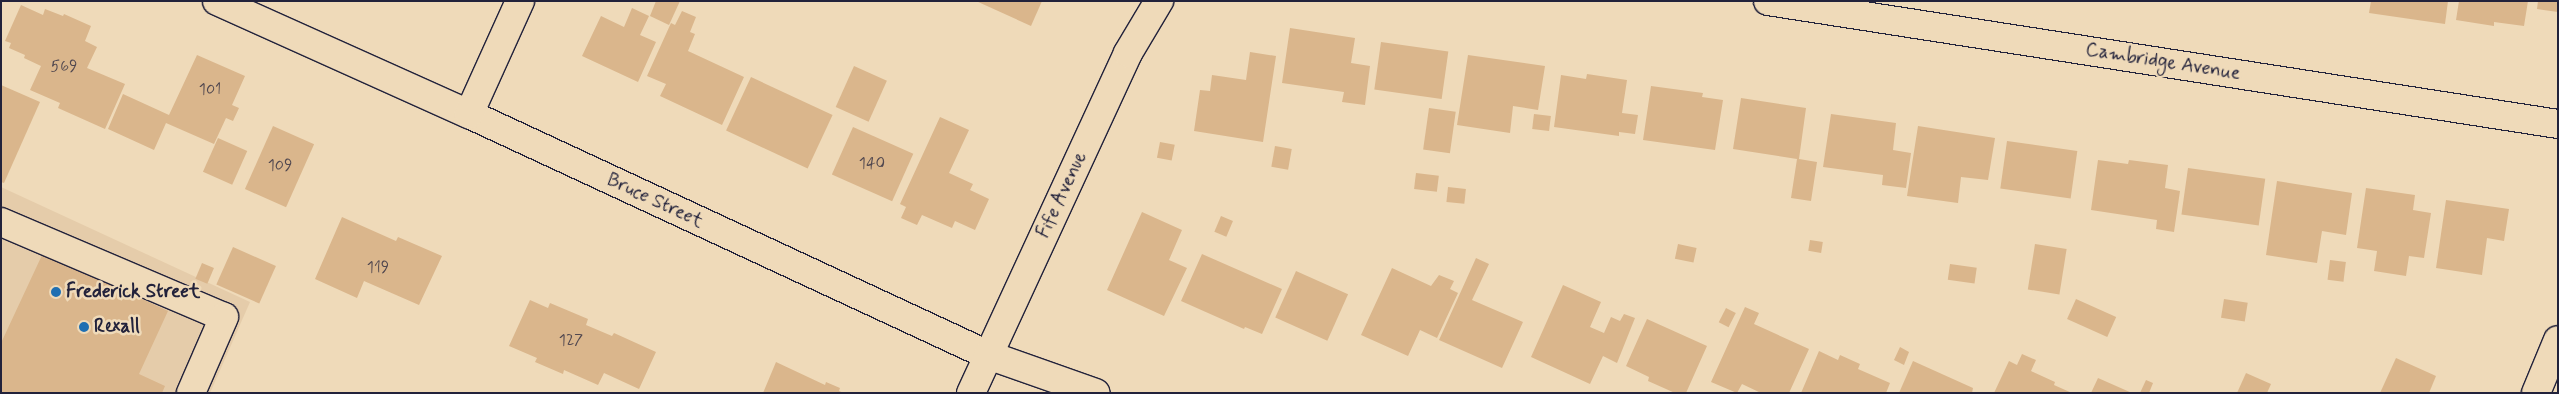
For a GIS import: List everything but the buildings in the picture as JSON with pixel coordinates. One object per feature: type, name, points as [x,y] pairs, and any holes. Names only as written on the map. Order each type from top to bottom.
[{"type":"street","name":"Bruce Street","points":[[217,1],[469,114],[988,355],[1096,393]]},
{"type":"street","points":[[469,114],[520,1]]},
{"type":"street","name":"Fife Avenue","points":[[971,393],[1128,53],[1158,1]]},
{"type":"street","name":"Cambridge Avenue","points":[[1768,1],[2558,124]]},
{"type":"street","points":[[1,222],[224,317],[191,393]]},
{"type":"street","points":[[2536,393],[2558,340]]},
{"type":"shaded area","points":[[1,187],[250,302],[210,393],[1,393]]},
{"type":"place","name":"Frederick Street","points":[[56,292]]},
{"type":"place","name":"Rexall","points":[[84,327]]}]
